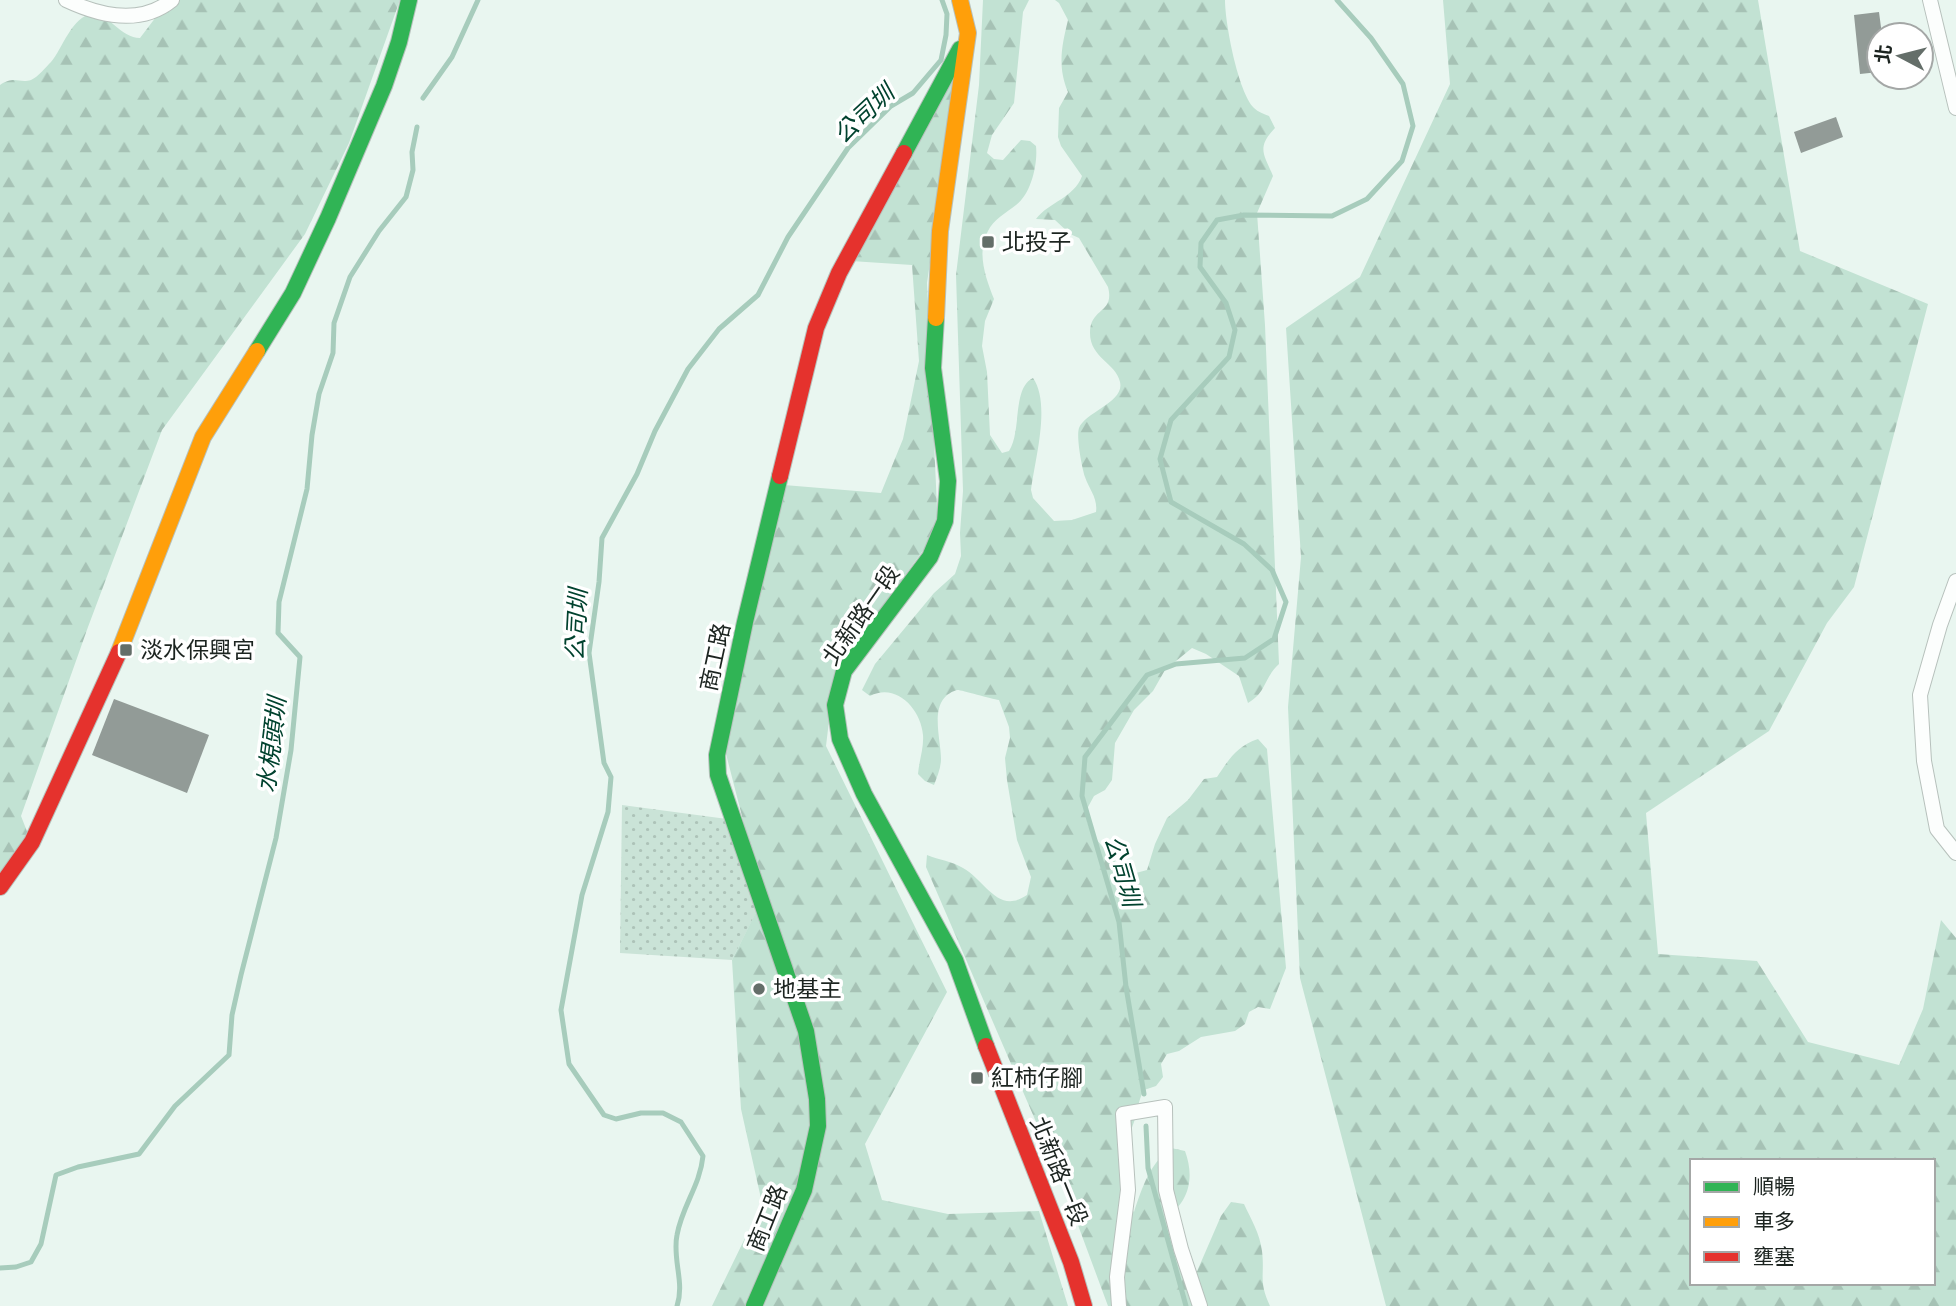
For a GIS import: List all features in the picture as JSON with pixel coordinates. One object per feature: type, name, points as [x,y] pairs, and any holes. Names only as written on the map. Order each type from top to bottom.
[{"type":"street","points":[[66,0],[106,15],[126,17],[147,13],[172,0]]},
{"type":"street","points":[[0,887],[32,842],[130,629],[203,437],[293,293],[328,218],[384,86],[410,0]]},
{"type":"street","points":[[960,0],[968,33]]},
{"type":"street","points":[[1930,0],[1956,108]]},
{"type":"street","name":"商工路","points":[[754,1306],[804,1190],[818,1126],[817,1099],[806,1031],[718,775],[717,755],[745,622],[816,328],[839,273],[968,33]]},
{"type":"street","name":"北新路一段","points":[[968,33],[940,231],[933,368],[948,481],[945,521],[930,557],[844,671],[835,705],[840,739],[864,794],[955,960],[996,1075],[1071,1262],[1084,1306]]},
{"type":"street","points":[[1956,582],[1940,625],[1920,695],[1924,761],[1937,829],[1956,853]]},
{"type":"street","points":[[1119,1306],[1117,1277],[1128,1190],[1123,1114],[1165,1107],[1166,1190],[1181,1249],[1200,1306]]},
{"type":"green space","points":[[157,0],[400,0],[349,143],[305,234],[162,430],[21,816],[30,839],[0,886],[0,85],[36,77],[55,57],[73,26],[86,16],[93,14],[104,17],[127,34],[140,38],[159,13]]},
{"type":"green space","points":[[983,0],[1029,0],[1023,12],[1014,103],[992,135],[987,153],[994,159],[1003,160],[1021,140],[1030,141],[1036,146],[1035,170],[1026,194],[993,223],[984,239],[985,274],[994,299],[985,321],[982,346],[987,372],[990,435],[1002,453],[1009,451],[1013,443],[1022,391],[1026,383],[1033,378],[1041,402],[1041,417],[1031,490],[1033,498],[1054,521],[1072,520],[1096,512],[1094,498],[1082,467],[1078,432],[1083,422],[1111,401],[1120,389],[1118,375],[1098,354],[1091,342],[1091,325],[1108,302],[1108,287],[1079,238],[1070,234],[1055,220],[1036,219],[1073,190],[1082,176],[1061,146],[1058,137],[1059,108],[1068,92],[1063,73],[1062,47],[1068,20],[1055,0],[1225,0],[1230,40],[1243,88],[1254,108],[1269,116],[1275,128],[1264,146],[1273,176],[1257,213],[1265,325],[1279,664],[1259,694],[1248,703],[1239,676],[1192,648],[1165,670],[1153,691],[1134,710],[1115,743],[1112,780],[1105,790],[1094,796],[1088,807],[1087,821],[1091,833],[1123,871],[1136,873],[1147,870],[1167,818],[1188,800],[1204,779],[1217,777],[1244,745],[1258,739],[1267,749],[1286,968],[1270,1009],[1258,1007],[1249,1012],[1245,1024],[1235,1031],[1201,1037],[1179,1051],[1167,1054],[1161,1064],[1163,1077],[1156,1086],[1144,1090],[1140,1098],[1120,1168],[1120,1180],[1126,1202],[1134,1212],[1157,1161],[1171,1148],[1185,1151],[1189,1182],[1186,1194],[1171,1222],[1173,1248],[1195,1276],[1221,1216],[1231,1202],[1244,1204],[1261,1245],[1263,1284],[1270,1306],[1108,1306],[1062,1182],[926,867],[927,855],[963,868],[1000,899],[1017,900],[1027,895],[1031,877],[1017,840],[1005,758],[1010,738],[1009,727],[999,700],[957,690],[942,701],[938,720],[941,762],[934,785],[918,774],[923,735],[918,716],[906,700],[889,693],[870,696],[862,690],[875,664],[934,593],[955,574],[961,556],[963,491],[956,275],[979,85]]},
{"type":"green space","points":[[1443,0],[1758,0],[1800,251],[1928,304],[1854,587],[1827,623],[1769,731],[1646,813],[1658,954],[1757,961],[1808,1042],[1899,1065],[1923,1009],[1941,920],[1956,938],[1956,1306],[1386,1306],[1300,978],[1288,707],[1301,557],[1286,328],[1360,277],[1450,84]]},
{"type":"green space","points":[[963,36],[927,283],[938,530],[835,671],[826,746],[947,992],[865,1144],[882,1200],[948,1214],[1039,1211],[1068,1306],[712,1306],[762,1203],[741,1109],[732,960],[763,898],[725,750],[784,485],[881,493],[903,439],[919,361],[912,265],[851,261]]},
{"type":"green space","points":[[622,805],[742,821],[763,899],[732,960],[620,953]]},
{"type":"building","points":[[1879,12],[1880,21],[1865,21],[1865,73],[1860,74],[1854,15]]},
{"type":"building","points":[[1836,117],[1843,137],[1801,153],[1794,132]]},
{"type":"building","points":[[114,699],[209,735],[187,793],[92,755]]},
{"type":"waterway","name":"水梘頭圳","points":[[423,98],[452,57],[478,0]]},
{"type":"waterway","name":"公司圳","points":[[677,1306],[680,1288],[677,1235],[703,1156],[681,1122],[663,1113],[641,1113],[616,1119],[604,1115],[569,1064],[561,1010],[582,895],[608,812],[611,777],[604,763],[589,653],[602,538],[637,474],[655,431],[688,369],[719,329],[758,295],[788,237],[848,148],[891,106],[913,93],[941,60],[947,14],[942,0]]},
{"type":"waterway","name":"公司圳","points":[[1144,1094],[1126,987],[1119,922],[1082,796],[1085,757],[1147,675],[1176,664],[1245,658],[1274,639],[1286,602],[1272,570],[1244,544],[1171,502],[1160,459],[1171,420],[1229,357],[1235,330],[1226,303],[1200,267],[1201,243],[1217,220],[1244,215],[1332,216],[1367,199],[1402,161],[1413,126],[1403,84],[1371,38],[1337,0]]},
{"type":"waterway","name":"水梘頭圳","points":[[0,1268],[31,1262],[41,1244],[56,1175],[78,1167],[139,1154],[175,1106],[229,1055],[232,1015],[276,838],[291,750],[300,657],[278,633],[279,602],[307,489],[319,394],[333,353],[334,323],[350,277],[379,231],[406,197],[413,170],[412,152],[417,127]]},
{"type":"waterway","name":"公司圳","points":[[1146,1126],[1148,1168],[1186,1306]]},
{"type":"traffic: fast","points":[[257,351],[293,293],[328,218],[384,86],[399,42],[409,0]]},
{"type":"traffic: fast","points":[[904,153],[960,49]]},
{"type":"traffic: fast","points":[[936,318],[933,368],[948,481],[945,521],[930,557],[844,671],[835,705],[840,739],[864,794],[955,960],[986,1046]]},
{"type":"traffic: fast","points":[[754,1306],[804,1190],[818,1126],[817,1099],[806,1031],[718,775],[717,755],[780,476]]},
{"type":"traffic: slow","points":[[936,318],[940,231],[968,33],[960,0]]},
{"type":"traffic: slow","points":[[119,652],[203,437],[257,351]]},
{"type":"traffic: jam","points":[[780,476],[816,328],[839,273],[904,153]]},
{"type":"traffic: jam","points":[[0,887],[32,842],[119,652]]},
{"type":"traffic: jam","points":[[986,1046],[1071,1262],[1084,1306]]},
{"type":"place","name":"北投子","points":[[988,242]]},
{"type":"place","name":"淡水保興宮","points":[[126,650]]},
{"type":"place","name":"地基主","points":[[759,989]]},
{"type":"place","name":"紅柿仔腳","points":[[977,1078]]}]
